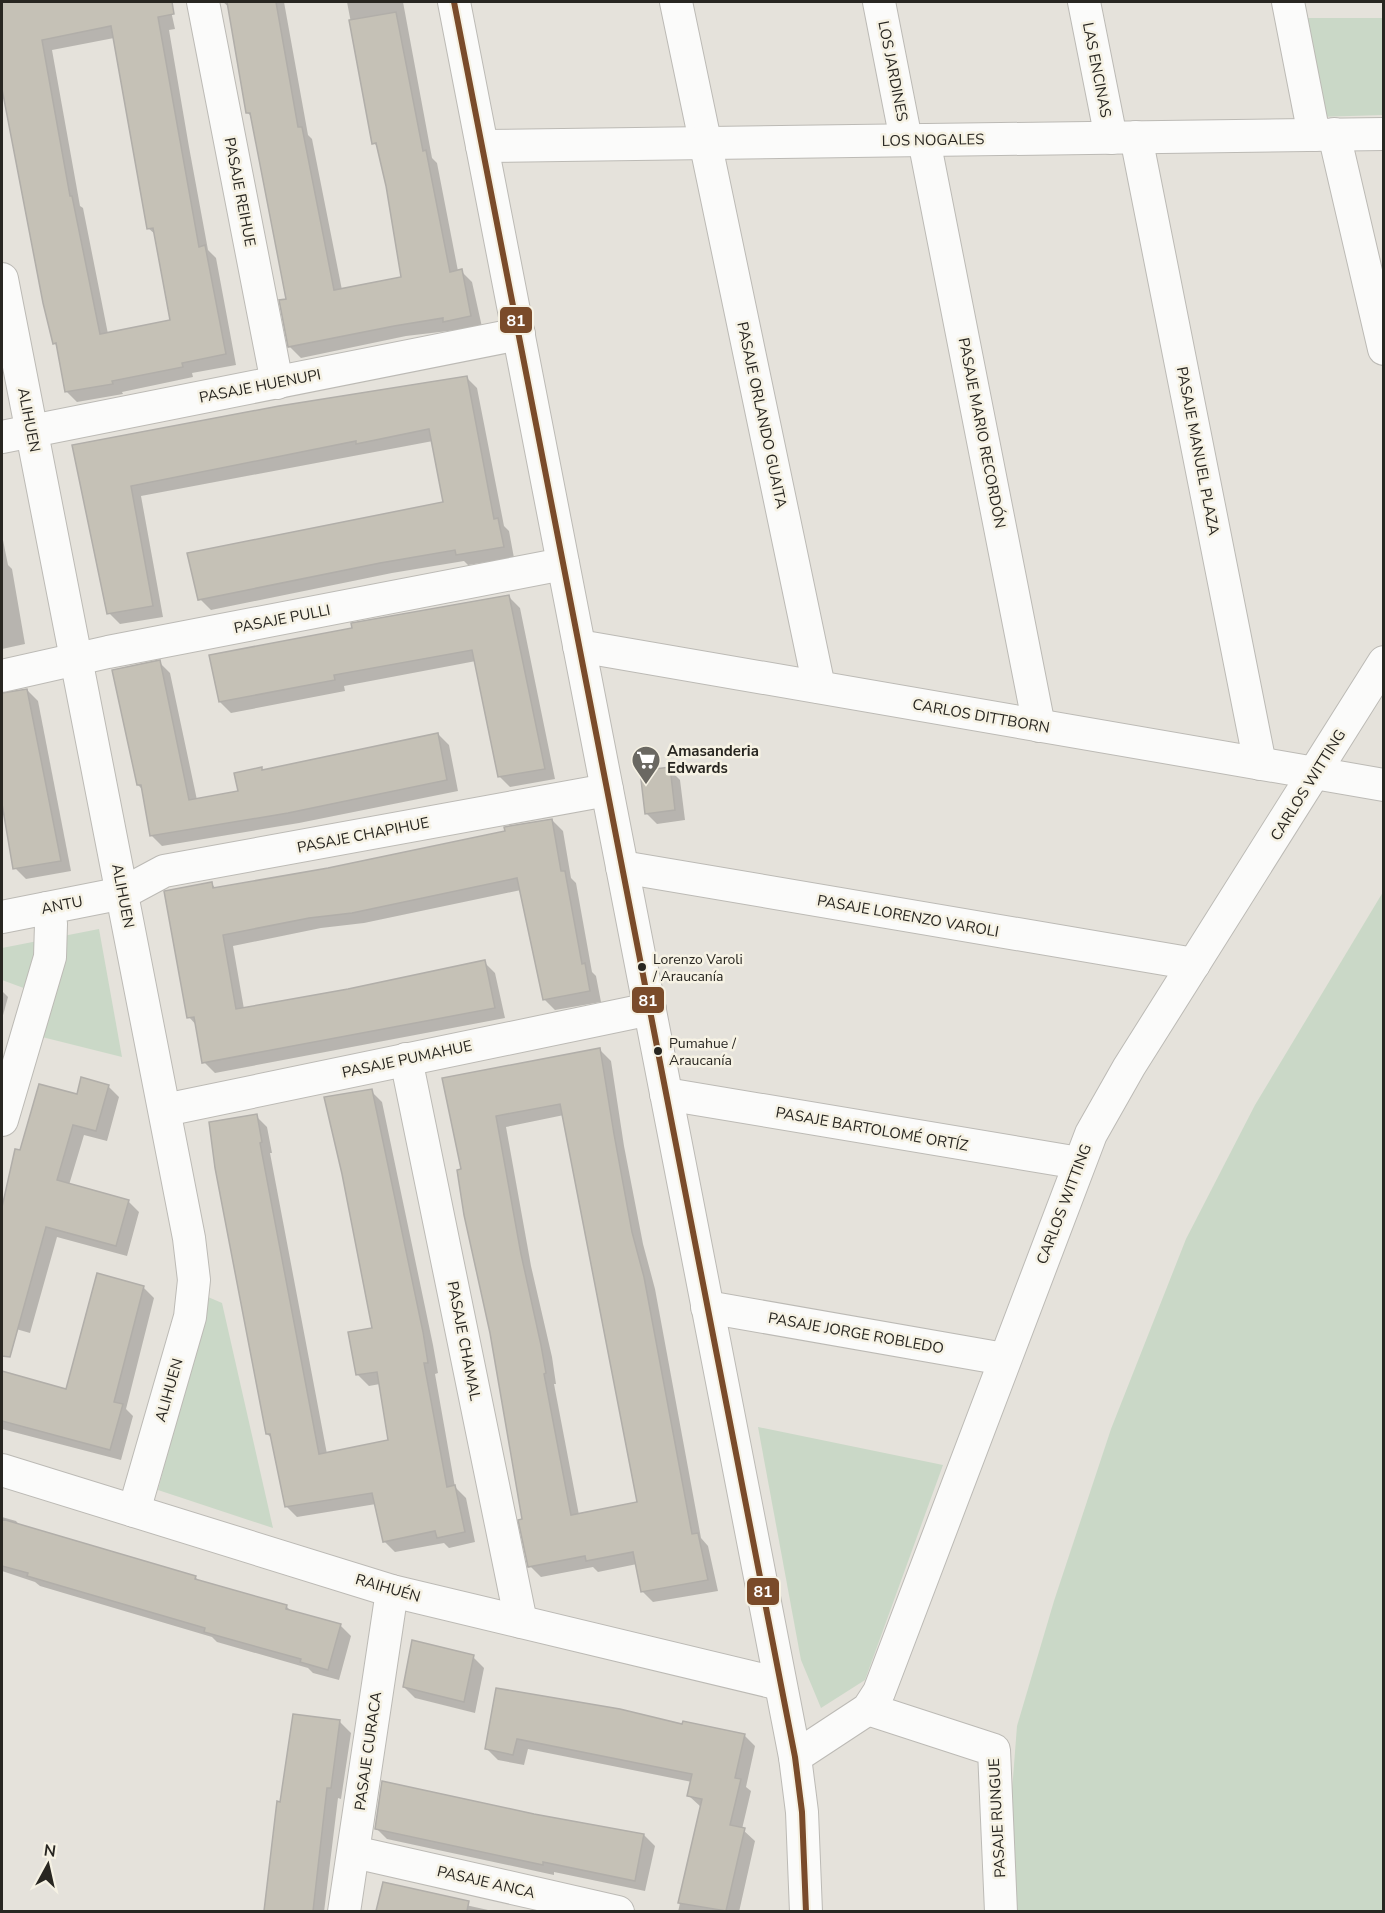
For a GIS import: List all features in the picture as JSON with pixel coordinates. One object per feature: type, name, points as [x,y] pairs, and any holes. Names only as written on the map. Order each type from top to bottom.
[{"type":"street","name":"PASAJE REIHUE","points":[[203,2],[277,383]]},
{"type":"street","points":[[454,2],[795,1757],[802,1812],[806,1911]]},
{"type":"street","name":"PASAJE ORLANDO GUAITA","points":[[676,2],[819,687]]},
{"type":"street","name":"LOS JARDINES","points":[[879,2],[915,140]]},
{"type":"street","name":"LAS ENCINAS","points":[[1084,2],[1124,137]]},
{"type":"street","points":[[1288,2],[1383,349]]},
{"type":"street","name":"LOS NOGALES","points":[[482,146],[1383,134]]},
{"type":"street","name":"PASAJE MANUEL PLAZA","points":[[1124,137],[1260,764]]},
{"type":"street","name":"PASAJE MARIO RECORDÓN","points":[[915,140],[1039,726]]},
{"type":"street","name":"ALIHUEN","points":[[2,279],[165,1110],[189,1238],[194,1280],[190,1317],[134,1511]]},
{"type":"street","name":"PASAJE HUENUPI","points":[[2,437],[519,334]]},
{"type":"street","name":"PASAJE PULLI","points":[[2,676],[108,652],[563,564]]},
{"type":"street","name":"CARLOS DITTBORN","points":[[579,646],[1383,785]]},
{"type":"street","name":"CARLOS WITTING","points":[[795,1757],[868,1709],[879,1692],[1079,1163],[1106,1106],[1383,662]]},
{"type":"street","name":"PASAJE CHAPIHUE","points":[[123,893],[164,872],[607,789]]},
{"type":"street","name":"PASAJE LORENZO VAROLI","points":[[622,867],[1194,964]]},
{"type":"street","name":"ANTU","points":[[2,917],[123,893]]},
{"type":"street","points":[[2,1120],[50,957],[51,924],[47,908]]},
{"type":"street","name":"PASAJE PUMAHUE","points":[[165,1110],[650,1009]]},
{"type":"street","name":"PASAJE CHAMAL","points":[[406,1059],[521,1622]]},
{"type":"street","name":"PASAJE BARTOLOMÉ ORTÍZ","points":[[666,1094],[1079,1163]]},
{"type":"street","name":"PASAJE JORGE ROBLEDO","points":[[707,1307],[1004,1359]]},
{"type":"street","name":"RAIHUÉN","points":[[2,1470],[392,1591],[780,1684]]},
{"type":"street","name":"PASAJE CURACA","points":[[344,1911],[392,1591]]},
{"type":"street","name":"PASAJE RUNGUE","points":[[868,1709],[994,1750],[1001,1911]]},
{"type":"street","name":"PASAJE ANCA","points":[[354,1852],[618,1911]]},
{"type":"green space","points":[[1306,18],[1383,18],[1383,115],[1318,117]]},
{"type":"green space","points":[[1383,892],[1383,1911],[1014,1912],[1009,1830],[1017,1726],[1054,1601],[1111,1429],[1186,1239],[1255,1105]]},
{"type":"green space","points":[[99,929],[122,1057],[42,1037],[48,997],[2,980],[2,948]]},
{"type":"green space","points":[[208,1297],[222,1303],[273,1528],[158,1490]]},
{"type":"green space","points":[[758,1427],[943,1465],[865,1680],[821,1708],[801,1660]]},
{"type":"building","points":[[2,2],[172,2],[174,14],[158,17],[199,247],[205,245],[226,354],[182,363],[183,367],[112,381],[113,384],[65,392],[56,343],[53,344],[43,303],[2,89]],"holes":[[[111,26],[147,229],[153,228],[170,320],[100,334],[72,196],[70,196],[42,40]]]},
{"type":"building","points":[[227,2],[276,2],[298,127],[302,127],[334,290],[401,277],[386,186],[376,143],[372,144],[349,20],[396,12],[423,151],[426,150],[450,272],[462,269],[471,316],[443,322],[443,318],[394,326],[288,347],[279,300],[286,299],[250,113],[246,113]]},
{"type":"building","points":[[467,376],[494,519],[498,518],[504,547],[456,555],[455,550],[198,600],[187,553],[443,502],[429,429],[356,444],[356,441],[131,486],[153,606],[107,614],[72,445],[279,406]]},
{"type":"building","points":[[509,595],[545,769],[498,777],[472,650],[334,675],[335,680],[219,702],[209,655],[352,628],[351,623]]},
{"type":"building","points":[[160,660],[189,800],[238,791],[234,773],[262,767],[262,770],[438,733],[447,780],[288,813],[150,836],[141,785],[137,785],[112,670]]},
{"type":"building","points":[[27,689],[61,861],[13,869],[2,804],[2,693]]},
{"type":"building","points":[[670,767],[675,810],[645,814],[640,771]]},
{"type":"building","points":[[552,819],[561,871],[565,871],[582,964],[585,963],[590,991],[543,1000],[517,878],[352,913],[309,918],[223,935],[236,1009],[348,989],[485,960],[495,1008],[202,1063],[194,1017],[187,1018],[164,891],[212,882],[213,888],[328,868],[505,831],[504,827]]},
{"type":"building","points":[[600,1048],[632,1232],[644,1277],[692,1534],[698,1533],[708,1580],[641,1592],[633,1552],[586,1561],[585,1556],[528,1567],[518,1520],[522,1519],[490,1333],[464,1215],[457,1170],[461,1169],[442,1078]],"holes":[[[560,1104],[637,1502],[571,1515],[544,1374],[546,1373],[541,1345],[521,1254],[496,1116]]]},
{"type":"building","points":[[81,1077],[109,1085],[96,1131],[73,1125],[57,1180],[129,1200],[116,1246],[46,1227],[10,1357],[2,1356],[2,1207],[15,1149],[20,1150],[39,1084],[77,1094]]},
{"type":"building","points":[[372,1089],[423,1332],[428,1363],[424,1363],[447,1487],[455,1485],[465,1532],[437,1538],[435,1531],[383,1542],[372,1493],[285,1507],[270,1434],[266,1434],[215,1168],[209,1122],[257,1114],[262,1142],[260,1143],[319,1454],[388,1440],[377,1372],[356,1375],[348,1332],[372,1328],[342,1174],[324,1097]]},
{"type":"building","points":[[97,1273],[144,1286],[114,1402],[123,1404],[110,1450],[2,1421],[2,1371],[66,1389]]},
{"type":"building","points":[[2,1519],[196,1576],[195,1579],[287,1605],[286,1609],[341,1624],[328,1670],[300,1662],[301,1659],[204,1632],[205,1628],[27,1576],[28,1573],[2,1566]]},
{"type":"building","points":[[412,1640],[474,1655],[464,1702],[403,1687]]},
{"type":"building","points":[[496,1688],[620,1709],[682,1724],[683,1721],[745,1734],[735,1778],[741,1779],[730,1825],[745,1828],[726,1911],[678,1903],[702,1799],[687,1796],[692,1774],[517,1739],[513,1755],[485,1749]]},
{"type":"building","points":[[293,1714],[340,1720],[331,1788],[327,1788],[313,1911],[264,1911],[277,1801],[280,1802]]},
{"type":"building","points":[[382,1781],[534,1814],[644,1834],[635,1881],[543,1862],[543,1865],[375,1829]]},
{"type":"building","points":[[383,1882],[469,1901],[467,1911],[376,1911]]},
{"type":"transit line","name":"81","points":[[454,2],[795,1757],[802,1812],[806,1912]]},
{"type":"place","name":"Amasanderia Edwards","points":[[646,786]]},
{"type":"place","name":"Lorenzo Varoli / Araucanía","points":[[642,967]]},
{"type":"place","name":"Pumahue / Araucanía","points":[[658,1051]]}]
